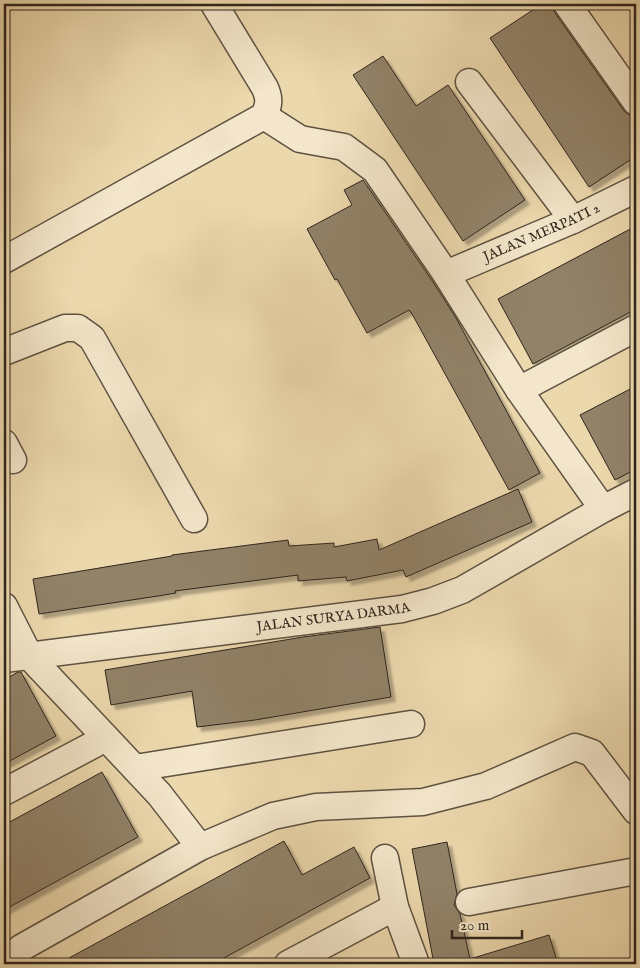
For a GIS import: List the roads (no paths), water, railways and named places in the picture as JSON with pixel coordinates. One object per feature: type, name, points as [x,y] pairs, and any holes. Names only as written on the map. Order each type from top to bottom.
[{"type":"street","points":[[4,260],[264,116],[269,104],[269,96],[214,4]]},
{"type":"street","points":[[567,4],[636,102]]},
{"type":"street","points":[[469,82],[573,220]]},
{"type":"street","points":[[264,116],[300,139],[344,147],[374,170],[446,274],[519,390],[604,509]]},
{"type":"street","name":"JALAN MERPATI 2","points":[[446,274],[573,220],[636,189]]},
{"type":"street","points":[[4,352],[65,328],[78,328],[92,338],[194,518]]},
{"type":"street","points":[[519,390],[636,328]]},
{"type":"street","name":"JALAN SURYA DARMA","points":[[4,659],[402,609],[433,601],[462,590],[636,492]]},
{"type":"street","points":[[4,606],[30,657],[159,794],[200,847]]},
{"type":"street","points":[[135,768],[411,724]]},
{"type":"street","points":[[4,792],[106,738]]},
{"type":"street","points":[[4,962],[21,948],[200,847],[274,816],[316,807],[422,802],[486,786],[575,748],[592,753],[636,810]]},
{"type":"street","points":[[385,858],[396,907],[416,964]]},
{"type":"street","points":[[469,902],[636,871]]},
{"type":"street","points":[[288,964],[396,907]]}]
